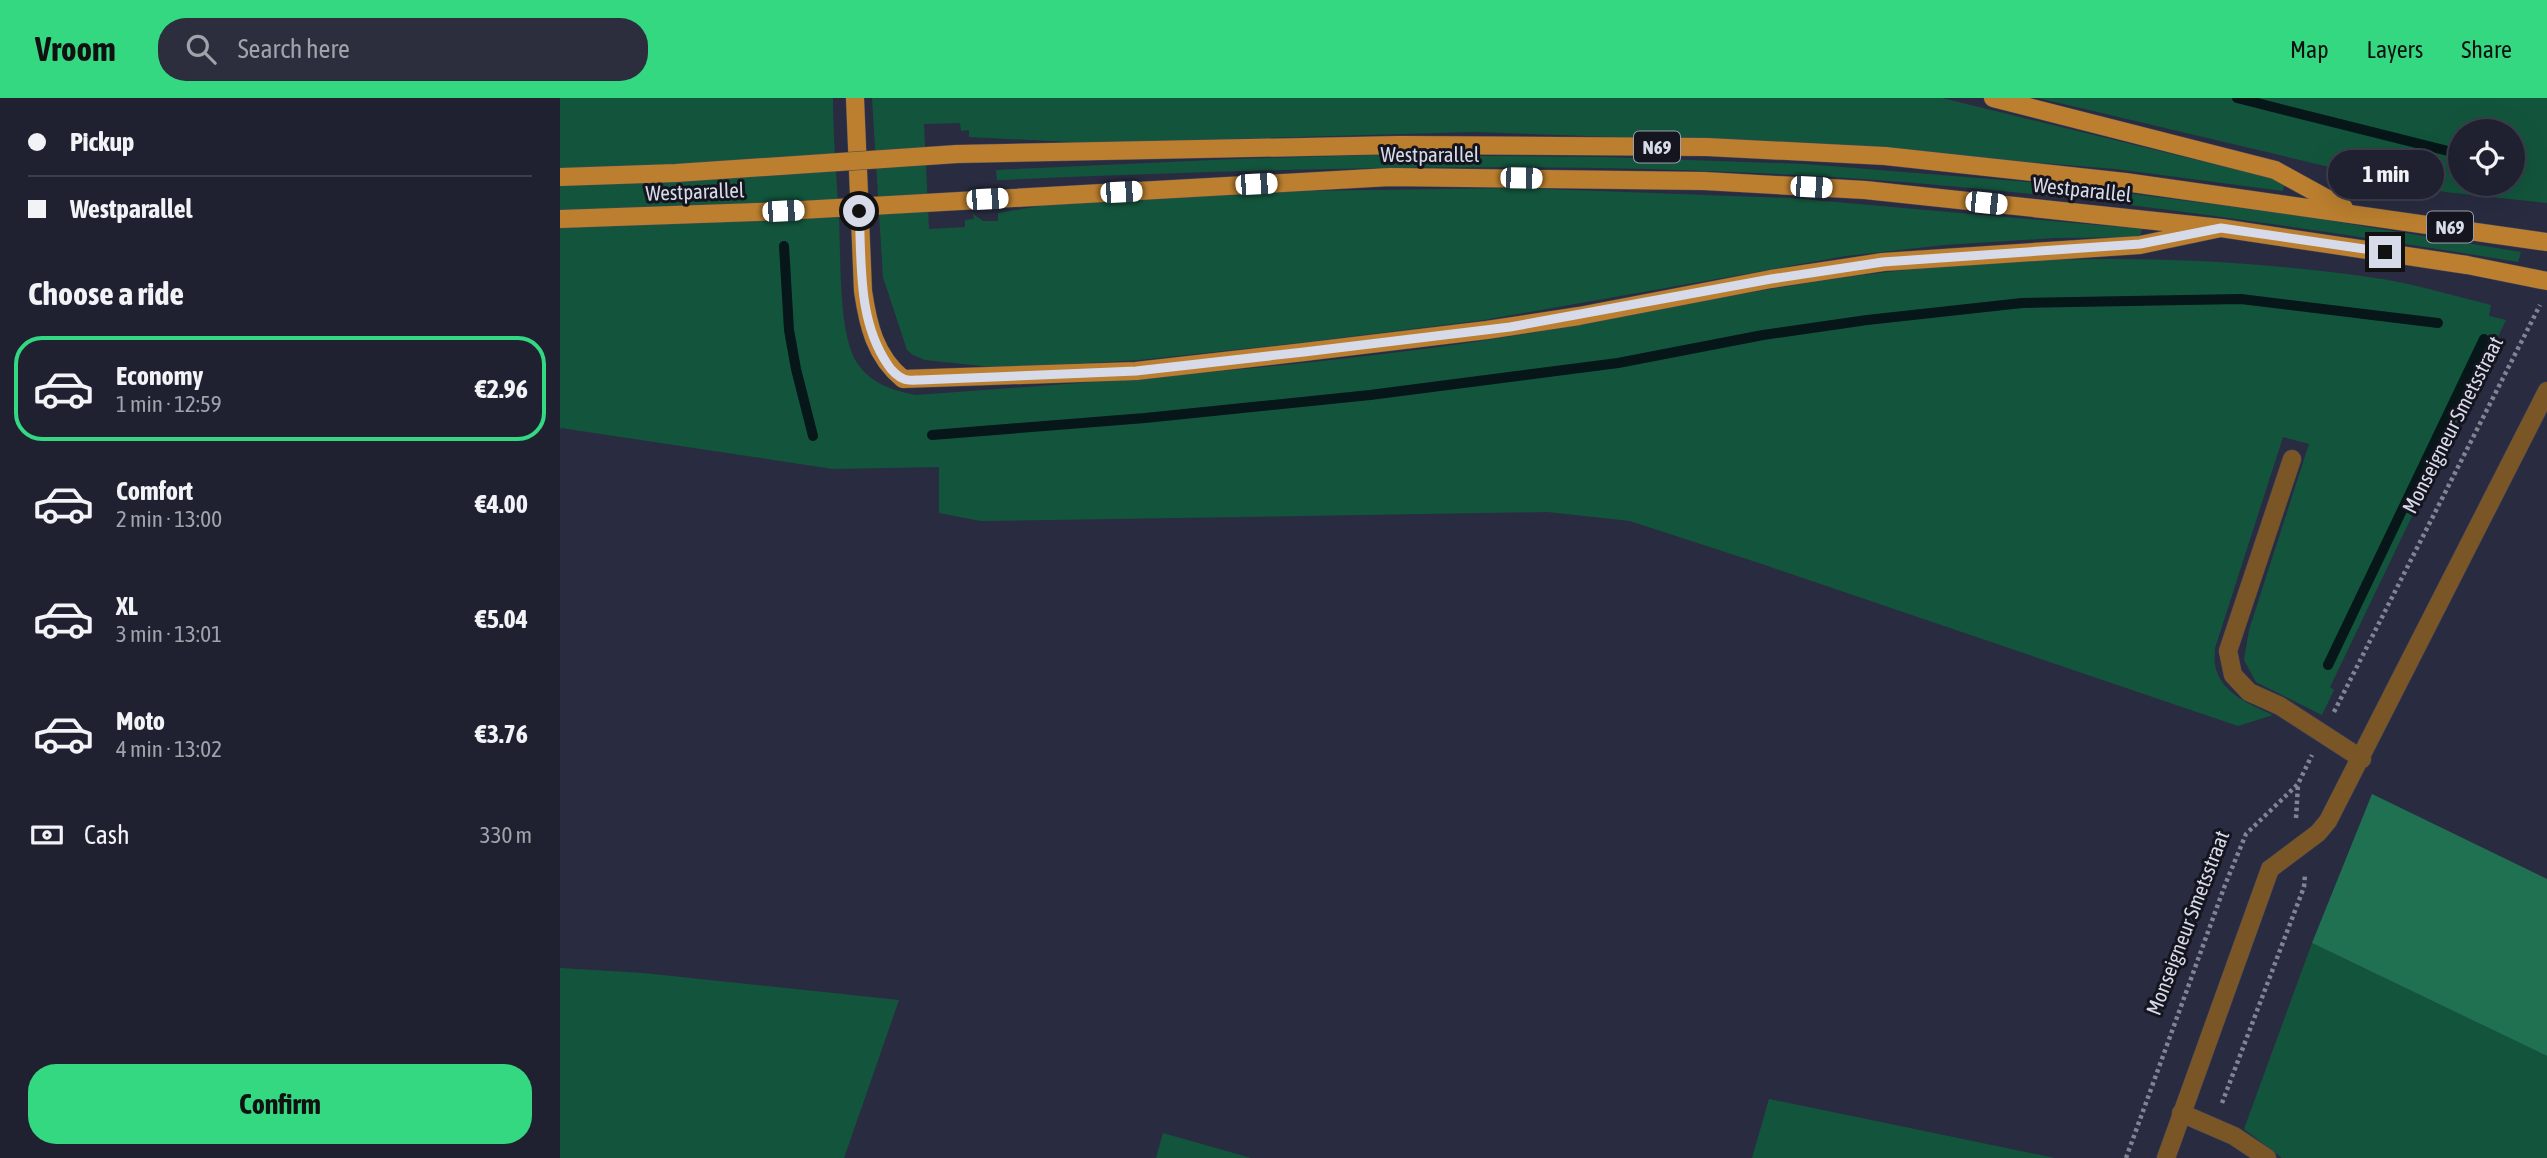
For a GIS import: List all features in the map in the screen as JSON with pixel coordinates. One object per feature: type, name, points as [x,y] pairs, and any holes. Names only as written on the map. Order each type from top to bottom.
[{"type":"main road","name":"N69","points":[[855,98],[863,291],[867,319],[881,355],[903,379],[1136,371],[1304,352],[1513,326],[1771,279],[1883,262],[2140,244],[2221,228]]},
{"type":"main road","name":"N69","points":[[1993,98],[2275,170],[2353,213]]},
{"type":"main road","name":"Westparallel","points":[[560,177],[676,173],[957,154],[1400,145],[1707,147],[1885,156],[2042,171],[2547,242]]},
{"type":"main road","name":"Westparallel","points":[[560,219],[769,212],[1390,177],[1703,181],[1865,190],[2221,228],[2467,265],[2542,280]]},
{"type":"street","points":[[2166,1158],[2270,869],[2328,821],[2362,759],[2547,391]]},
{"type":"street","points":[[2292,459],[2228,651],[2233,675],[2249,692],[2280,706],[2362,759]]},
{"type":"street","points":[[2181,1113],[2234,1136],[2267,1158]]},
{"type":"path","name":"Monseigneur Smetsstraat","points":[[2343,694],[2542,301]]},
{"type":"path","name":"Monseigneur Smetsstraat","points":[[2126,1158],[2210,924],[2246,834],[2298,784],[2295,822],[2306,865],[2304,887],[2214,1126]]},
{"type":"green space","points":[[560,98],[833,98],[846,334],[857,363],[869,376],[891,389],[916,395],[1203,373],[1417,350],[1539,332],[1846,277],[2018,261],[2140,259],[2321,271],[2396,281],[2491,305],[2489,316],[2506,320],[2330,687],[2334,690],[2322,715],[2256,682],[2244,660],[2249,630],[2309,444],[2283,437],[2215,648],[2215,665],[2223,683],[2238,697],[2273,715],[2238,726],[1630,521],[1548,512],[981,521],[939,513],[939,467],[833,469],[561,428],[560,430]]},
{"type":"green space","points":[[872,98],[1942,98],[2279,180],[2284,184],[2283,191],[2116,169],[1790,143],[1474,132],[1092,143],[969,137],[969,130],[961,131],[960,123],[924,124],[929,229],[965,227],[965,220],[974,219],[973,214],[983,221],[998,221],[998,213],[1074,200],[1244,192],[1516,188],[1790,198],[2142,229],[2140,237],[2054,238],[1944,245],[1846,256],[1484,320],[1306,342],[1139,360],[1001,368],[925,360],[907,350],[883,277]]},
{"type":"green space","points":[[2038,98],[2547,98],[2547,203],[2482,196],[2525,196],[2525,119],[2448,119],[2448,192]]},
{"type":"green space","points":[[1374,155],[1605,157],[1805,164],[2064,185],[2295,215],[2521,252],[2518,262],[2273,224],[2110,203],[1864,179],[1756,173],[1430,167],[997,180],[996,170]]},
{"type":"green space","points":[[2372,794],[2547,879],[2547,1056],[2312,943]]},
{"type":"green space","points":[[2312,943],[2547,1056],[2547,1158],[2282,1158],[2244,1129]]},
{"type":"green space","points":[[560,968],[643,973],[899,1000],[844,1158],[560,1158]]},
{"type":"green space","points":[[1769,1099],[2055,1158],[1752,1158]]},
{"type":"green space","points":[[1163,1133],[1251,1158],[1156,1158]]},
{"type":"waterway","points":[[2237,98],[2448,151]]},
{"type":"waterway","points":[[784,246],[789,330],[813,436]]},
{"type":"waterway","points":[[932,435],[1145,418],[1370,395],[1618,363],[1763,335],[1867,320],[2022,303],[2241,299],[2438,323]]},
{"type":"waterway","points":[[2328,665],[2484,339]]},
{"type":"route","points":[[859,211],[863,291],[873,339],[891,369],[903,379],[920,380],[1136,371],[1304,352],[1510,327],[1771,279],[1883,262],[2140,244],[2221,228],[2385,252]]}]
